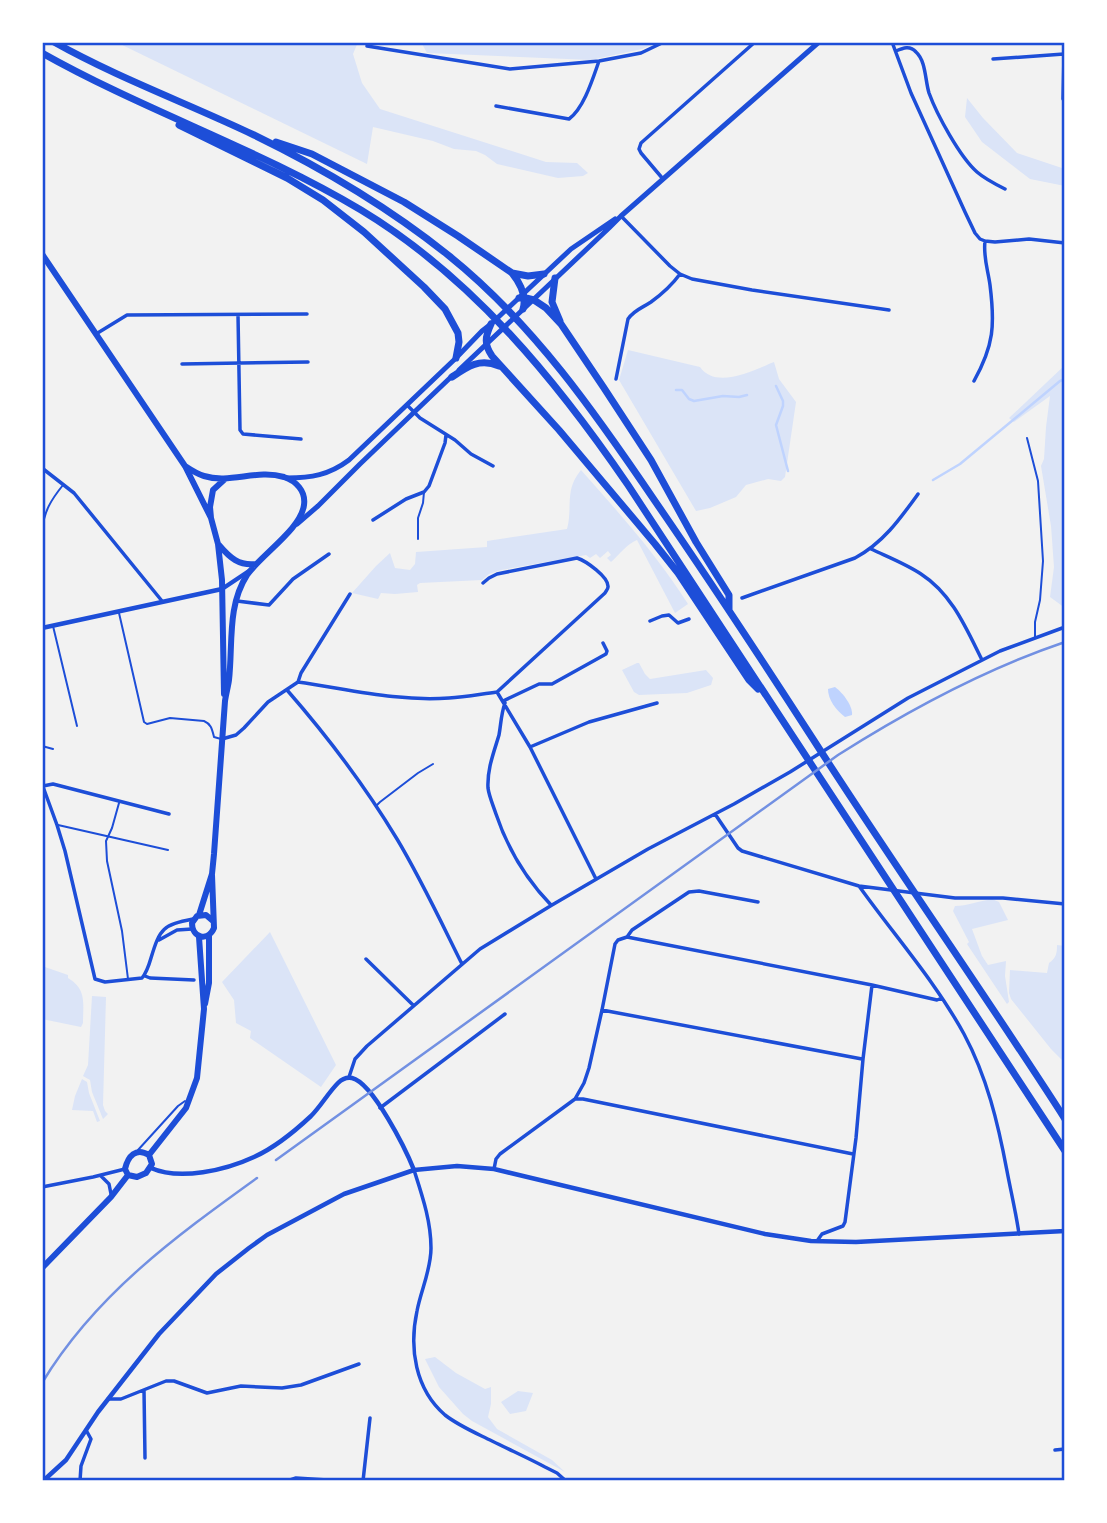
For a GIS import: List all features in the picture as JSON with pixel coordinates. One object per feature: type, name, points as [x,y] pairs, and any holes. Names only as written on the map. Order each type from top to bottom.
[{"type":"highway","points":[[54,42],[143,86],[252,134],[310,163],[369,198],[430,241],[485,287],[513,316],[587,403],[622,452],[1065,1119]]},
{"type":"highway","points":[[42,53],[161,113],[253,153],[354,206],[395,232],[438,266],[503,326],[577,413],[635,495],[1065,1151]]},
{"type":"highway","points":[[161,113],[182,127],[287,178],[323,200],[354,224],[400,264],[445,309],[458,333],[457,358]]},
{"type":"highway","points":[[252,134],[313,154],[404,202],[512,273],[525,301],[544,306],[561,324],[651,460],[730,595],[729,611]]},
{"type":"highway","points":[[512,273],[528,276],[544,274]]},
{"type":"highway","points":[[555,278],[552,302],[561,324]]},
{"type":"highway","points":[[491,324],[486,337],[492,356],[559,430],[655,544],[678,573],[749,680],[766,697]]},
{"type":"highway","points":[[452,377],[475,363],[500,366]]},
{"type":"main road","points":[[491,324],[555,278],[621,216],[819,42]]},
{"type":"main road","points":[[185,466],[206,477],[225,479],[251,474],[287,478],[313,477],[335,470],[457,358],[486,337],[525,301],[544,274],[579,242],[621,216]]},
{"type":"main road","points":[[42,254],[185,466],[211,518],[218,544],[222,589],[225,701]]},
{"type":"main road","points":[[149,1155],[181,1115],[191,1097],[199,1067],[209,983],[209,936],[214,928],[212,874],[225,701],[235,601],[240,588],[254,567],[294,526],[452,377],[486,337]]},
{"type":"main road","points":[[287,478],[299,486],[304,500],[302,513],[294,526]]},
{"type":"main road","points":[[211,518],[211,496],[217,485],[225,479]]},
{"type":"main road","points":[[218,544],[235,561],[254,567]]},
{"type":"main road","points":[[204,1009],[199,937],[192,929],[192,923],[205,902],[212,874]]},
{"type":"main road","points":[[197,917],[209,916],[213,921]]},
{"type":"main road","points":[[199,937],[209,936]]},
{"type":"main road","points":[[42,1268],[111,1197],[127,1172],[128,1159],[135,1152],[149,1155],[152,1162],[150,1168],[140,1177],[127,1172]]},
{"type":"street","points":[[367,46],[510,69],[599,61],[641,53],[664,42]]},
{"type":"street","points":[[664,179],[641,153],[641,143],[755,42]]},
{"type":"street","points":[[892,42],[911,93],[980,239],[995,242],[1029,239],[1065,243]]},
{"type":"street","points":[[896,51],[906,47],[915,51],[922,60],[935,108],[958,148],[978,173],[1005,189]]},
{"type":"street","points":[[993,58],[1065,54],[1063,99]]},
{"type":"street","points":[[496,106],[569,119],[576,114],[599,61]]},
{"type":"street","points":[[621,216],[680,274],[698,281],[889,310]]},
{"type":"street","points":[[974,381],[986,359],[992,338],[993,318],[984,253],[985,241]]},
{"type":"street","points":[[616,379],[628,319],[632,312],[663,293],[680,274]]},
{"type":"street","points":[[96,334],[127,316],[307,314]]},
{"type":"street","points":[[238,315],[242,433],[301,439]]},
{"type":"street","points":[[182,364],[308,362]]},
{"type":"street","points":[[406,405],[419,418],[493,466]]},
{"type":"street","points":[[373,520],[405,499],[424,492],[429,486],[446,435]]},
{"type":"street","points":[[42,468],[74,493],[162,601]]},
{"type":"street","points":[[742,598],[847,561],[871,549],[899,521],[919,494]]},
{"type":"street","points":[[871,549],[920,573],[949,599],[982,660]]},
{"type":"street","points":[[235,601],[270,605],[293,579],[329,554]]},
{"type":"street","points":[[222,739],[240,732],[268,702],[299,682],[384,696],[414,698],[449,698],[497,692],[606,593],[608,588],[608,583],[590,564],[577,558],[497,574],[483,583]]},
{"type":"street","points":[[42,628],[222,589],[254,567]]},
{"type":"street","points":[[299,682],[301,673],[350,594]]},
{"type":"street","points":[[650,621],[669,615],[678,623],[689,619]]},
{"type":"street","points":[[349,1077],[355,1059],[367,1045],[480,949],[648,849],[790,772],[908,698],[982,660],[1065,627]]},
{"type":"street","points":[[552,905],[535,888],[517,863],[499,823],[489,794],[491,758],[504,702],[539,684],[552,684],[606,654],[603,643]]},
{"type":"street","points":[[287,690],[327,736],[377,806],[436,911],[462,964]]},
{"type":"street","points":[[497,692],[530,747],[596,879]]},
{"type":"street","points":[[530,747],[589,722],[657,703]]},
{"type":"street","points":[[169,814],[53,784],[42,785],[57,825],[95,979],[105,982],[145,976],[194,980]]},
{"type":"street","points":[[715,814],[738,848],[752,855],[859,886],[955,898],[1003,898],[1065,904]]},
{"type":"street","points":[[859,886],[942,998],[978,1065],[992,1102],[1019,1234]]},
{"type":"street","points":[[627,937],[632,930],[689,892],[699,891],[758,902]]},
{"type":"street","points":[[145,976],[162,930],[170,924],[197,917]]},
{"type":"street","points":[[157,941],[177,930],[192,929]]},
{"type":"street","points":[[494,1169],[500,1154],[575,1099],[584,1083],[618,940],[627,937],[937,1000],[942,998]]},
{"type":"street","points":[[366,959],[413,1005]]},
{"type":"street","points":[[816,1242],[822,1234],[843,1226],[856,1138],[872,985]]},
{"type":"street","points":[[602,1010],[863,1059]]},
{"type":"street","points":[[380,1108],[505,1014]]},
{"type":"street","points":[[150,1168],[180,1174],[198,1173],[231,1166],[256,1156],[310,1116],[337,1083],[349,1077],[354,1078],[365,1087],[404,1146],[429,1223],[431,1250],[416,1312],[412,1342],[422,1383],[437,1406],[463,1427],[558,1473],[566,1481]]},
{"type":"street","points":[[575,1099],[853,1154]]},
{"type":"street","points":[[43,1481],[66,1460],[108,1399],[156,1338],[237,1256],[267,1236],[344,1194],[414,1170],[457,1166],[494,1169],[765,1234],[816,1242],[1065,1231]]},
{"type":"street","points":[[42,1187],[127,1172]]},
{"type":"street","points":[[101,1176],[110,1187],[111,1197]]},
{"type":"street","points":[[108,1399],[121,1399],[166,1381],[174,1381],[207,1393],[242,1386],[282,1388],[301,1385],[359,1364]]},
{"type":"street","points":[[144,1390],[145,1458]]},
{"type":"street","points":[[363,1481],[370,1418]]},
{"type":"street","points":[[79,1481],[81,1466],[91,1439],[86,1430]]},
{"type":"street","points":[[1055,1450],[1065,1449]]},
{"type":"street","points":[[287,1481],[296,1478],[343,1481]]},
{"type":"lane","points":[[1027,438],[1038,481],[1043,561],[1034,638]]},
{"type":"lane","points":[[42,531],[46,509],[64,484]]},
{"type":"lane","points":[[418,539],[418,518],[424,492]]},
{"type":"lane","points":[[118,610],[144,722],[147,724],[170,718],[204,721],[208,723],[214,737],[222,739]]},
{"type":"lane","points":[[52,625],[77,726]]},
{"type":"lane","points":[[42,746],[53,749]]},
{"type":"lane","points":[[377,806],[433,764]]},
{"type":"lane","points":[[119,802],[113,828],[107,836],[107,861],[129,980]]},
{"type":"lane","points":[[57,825],[168,850]]},
{"type":"lane","points":[[135,1152],[178,1106],[191,1097]]},
{"type":"shaded area","points":[[116,42],[358,42],[353,54],[362,83],[380,109],[546,162],[577,163],[588,173],[583,176],[558,178],[497,164],[476,151],[454,149],[433,141],[373,127],[367,164]]},
{"type":"shaded area","points":[[421,42],[658,42],[642,49],[591,60],[427,53]]},
{"type":"shaded area","points":[[967,98],[1017,153],[1065,169],[1065,186],[1030,179],[982,142],[965,117]]},
{"type":"shaded area","points":[[628,350],[700,367],[707,374],[725,378],[774,362],[779,379],[796,402],[785,477],[781,481],[768,479],[746,485],[736,497],[696,511],[619,380]]},
{"type":"shaded area","points":[[1065,365],[1065,608],[1050,597],[1054,567],[1051,526],[1041,466],[1050,396],[1014,422],[1009,418]]},
{"type":"shaded area","points":[[581,470],[651,551],[688,604],[675,613],[637,540],[611,562],[607,558],[611,555],[608,551],[600,558],[596,554],[590,558],[586,555],[501,570],[482,580],[420,583],[417,585],[418,592],[381,593],[378,599],[352,593],[390,553],[395,568],[410,570],[415,564],[416,552],[487,547],[487,541],[567,529],[572,485]]},
{"type":"shaded area","points":[[637,663],[650,679],[706,670],[713,678],[711,685],[687,693],[639,695],[634,692],[622,670]]},
{"type":"shaded area","points":[[992,899],[999,902],[1008,920],[972,929],[988,965],[1006,961],[1007,1004],[967,944],[969,942],[953,911],[955,906]]},
{"type":"shaded area","points":[[270,932],[336,1065],[321,1087],[250,1038],[251,1031],[236,1023],[234,1000],[222,982]]},
{"type":"shaded area","points":[[1057,945],[1065,946],[1065,1060],[1051,1049],[1009,993],[1010,970],[1047,973],[1049,963],[1056,956]]},
{"type":"shaded area","points":[[42,966],[68,975],[78,987],[83,1003],[81,1027],[42,1019]]},
{"type":"shaded area","points":[[92,996],[106,997],[103,1105],[108,1114],[103,1119],[90,1080],[83,1076],[88,1065]]},
{"type":"shaded area","points":[[82,1079],[87,1082],[100,1121],[97,1122],[93,1111],[72,1110]]},
{"type":"shaded area","points":[[435,1357],[456,1373],[485,1389],[491,1387],[488,1417],[497,1429],[552,1460],[565,1472],[463,1414],[439,1387],[425,1359]]},
{"type":"shaded area","points":[[518,1391],[533,1393],[526,1411],[510,1414],[501,1402]]},
{"type":"water","points":[[835,687],[847,700],[852,715],[845,717],[833,705],[828,689]]},
{"type":"waterway","points":[[933,480],[960,464],[1065,379]]},
{"type":"waterway","points":[[776,386],[783,401],[776,425],[788,471]]},
{"type":"waterway","points":[[676,390],[682,390],[694,401],[747,395]]},
{"type":"railway","points":[[276,1160],[838,755],[948,692],[1065,642]]},
{"type":"railway","points":[[42,1383],[86,1322],[112,1295],[167,1246],[257,1178]]}]
